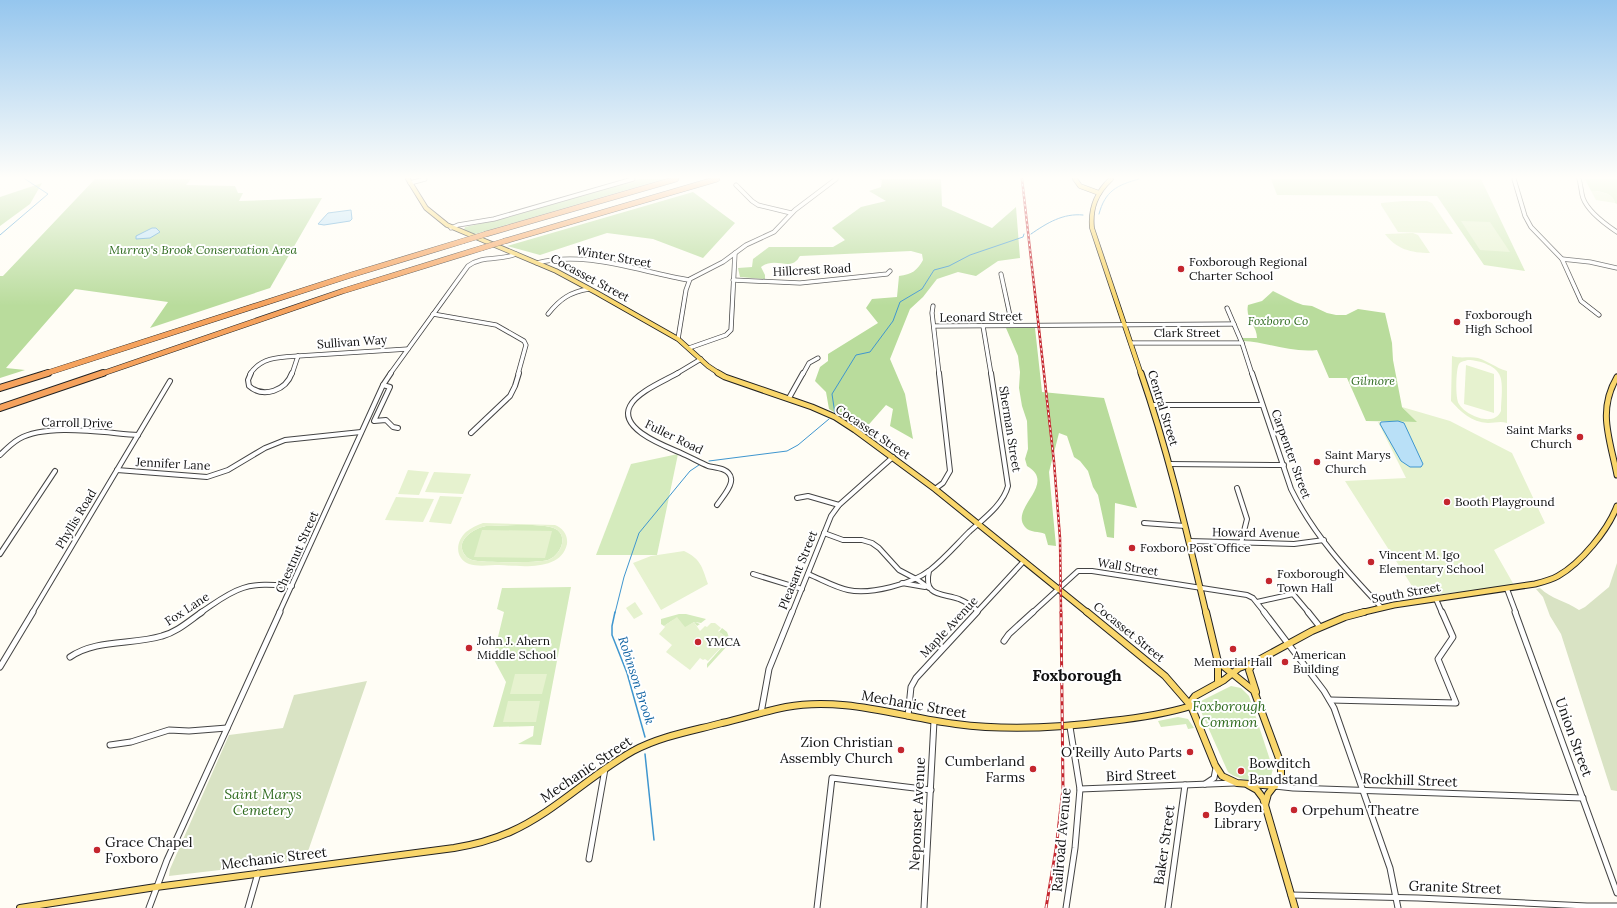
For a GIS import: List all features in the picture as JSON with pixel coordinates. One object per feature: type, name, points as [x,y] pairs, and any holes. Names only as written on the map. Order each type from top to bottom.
[{"type":"highway","points":[[0,388],[356,273],[530,221]]},
{"type":"highway","points":[[0,408],[331,295],[572,221]]},
{"type":"main road","name":"Cocasset Street","points":[[441,221],[451,228],[537,263],[589,288],[678,339],[713,370],[725,377],[789,398],[835,418],[862,434],[936,489],[1156,668],[1191,706],[1215,765],[1222,776],[1237,783]]},
{"type":"main road","name":"Central Street","points":[[1092,221],[1092,226],[1152,405],[1169,464],[1218,662],[1218,683]]},
{"type":"main road","points":[[1617,377],[1608,393],[1605,412],[1608,433],[1616,460],[1617,475]]},
{"type":"main road","name":"South Street","points":[[1191,706],[1192,700],[1195,696],[1218,683],[1239,668],[1255,662],[1320,627],[1345,617],[1381,607],[1507,589],[1550,580],[1569,569],[1602,530],[1617,506]]},
{"type":"main road","points":[[1218,662],[1231,674],[1249,686],[1257,697]]},
{"type":"main road","points":[[1255,662],[1250,666],[1249,670],[1282,768],[1281,778],[1268,794],[1265,805]]},
{"type":"main road","name":"Mechanic Street","points":[[20,908],[156,887],[450,848],[491,840],[531,821],[605,769],[636,750],[656,741],[794,705],[824,703],[973,727],[1002,729],[1070,727],[1152,716],[1191,706]]},
{"type":"main road","name":"Rockhill Street","points":[[1237,783],[1275,786]]},
{"type":"main road","points":[[1245,784],[1253,787],[1260,793],[1265,805],[1295,908]]},
{"type":"street","points":[[451,228],[481,221]]},
{"type":"street","points":[[678,339],[688,280],[723,262],[746,244],[774,232],[785,221]]},
{"type":"street","points":[[1528,221],[1546,244],[1562,259],[1582,301],[1599,315]]},
{"type":"street","points":[[1603,221],[1617,232]]},
{"type":"street","points":[[689,348],[730,332],[735,253]]},
{"type":"street","name":"Chestnut Street","points":[[149,908],[167,860],[383,385],[462,273],[472,262],[484,258],[506,259],[516,254]]},
{"type":"street","name":"Winter Street","points":[[537,263],[548,259],[577,259],[688,280]]},
{"type":"street","points":[[1562,259],[1590,262],[1617,268]]},
{"type":"street","name":"Hillcrest Road","points":[[733,280],[800,282],[887,274],[890,271]]},
{"type":"street","points":[[1001,274],[1012,326]]},
{"type":"street","points":[[548,314],[562,297],[573,292],[589,288]]},
{"type":"street","points":[[933,306],[932,313],[934,326]]},
{"type":"street","name":"Carpenter Street","points":[[1227,308],[1242,343],[1262,405],[1298,503],[1349,572],[1381,607]]},
{"type":"street","points":[[433,314],[496,325],[524,341],[526,345],[515,386],[510,396],[471,433]]},
{"type":"street","name":"Leonard Street","points":[[936,489],[943,483],[950,471],[934,326],[1234,324]]},
{"type":"street","name":"Sherman Street","points":[[808,574],[850,591],[867,591],[914,578],[929,571],[978,524],[1006,494],[1008,486],[983,326]]},
{"type":"street","name":"Clark Street","points":[[1132,343],[1242,343]]},
{"type":"street","name":"Sullivan Way","points":[[298,355],[289,379],[281,386],[274,390],[262,392],[252,390],[249,386],[248,382],[253,370],[260,363],[272,358],[298,355],[408,348]]},
{"type":"street","points":[[789,398],[809,363],[818,358]]},
{"type":"street","name":"Fuller Road","points":[[701,359],[638,396],[631,403],[628,417],[632,426],[642,434],[707,465],[727,471],[730,475],[731,483],[717,505]]},
{"type":"street","name":"Phyllis Road","points":[[0,667],[170,381]]},
{"type":"street","points":[[383,385],[390,387],[374,421],[386,420],[398,428]]},
{"type":"street","points":[[1152,405],[1262,405]]},
{"type":"street","name":"Carroll Drive","points":[[0,455],[20,438],[44,430],[70,430],[138,435]]},
{"type":"street","name":"Jennifer Lane","points":[[117,470],[207,477],[231,470],[262,448],[274,443],[285,440],[361,432]]},
{"type":"street","name":"Pleasant Street","points":[[761,713],[769,669],[831,516],[839,505],[893,457]]},
{"type":"street","points":[[1169,464],[1284,465]]},
{"type":"street","points":[[0,554],[54,471]]},
{"type":"street","points":[[1237,488],[1247,519],[1241,543]]},
{"type":"street","points":[[796,498],[808,496],[839,505]]},
{"type":"street","points":[[1144,523],[1185,526]]},
{"type":"street","points":[[824,534],[843,540],[862,540],[872,543],[879,548],[899,570],[914,578],[935,594],[961,600],[978,611]]},
{"type":"street","name":"Howard Avenue","points":[[1188,541],[1294,544],[1324,540]]},
{"type":"street","name":"Maple Avenue","points":[[908,716],[911,687],[916,678],[1024,561]]},
{"type":"street","name":"Wall Street","points":[[1004,641],[1009,634],[1078,571],[1085,570],[1247,595],[1257,602]]},
{"type":"street","points":[[929,571],[927,580],[929,588]]},
{"type":"street","points":[[753,574],[802,589]]},
{"type":"street","points":[[898,583],[915,584],[929,588]]},
{"type":"street","name":"Fox Lane","points":[[70,657],[80,650],[89,647],[138,641],[163,636],[227,595],[243,588],[264,585],[292,586]]},
{"type":"street","name":"Union Street","points":[[1507,589],[1617,893]]},
{"type":"street","points":[[1320,627],[1293,594],[1257,602],[1330,700],[1390,868],[1398,908]]},
{"type":"street","points":[[1330,700],[1456,703],[1438,660],[1453,637],[1436,599]]},
{"type":"street","name":"Neponset Avenue","points":[[924,908],[934,721]]},
{"type":"street","name":"Railroad Avenue","points":[[1066,908],[1075,848],[1080,789],[1070,727]]},
{"type":"street","points":[[110,745],[143,739],[169,730],[189,731],[227,728]]},
{"type":"street","points":[[1202,784],[1213,779],[1216,773],[1215,765]]},
{"type":"street","points":[[589,859],[605,769]]},
{"type":"street","points":[[817,908],[832,778],[930,790]]},
{"type":"street","name":"Bird Street","points":[[1080,789],[1237,783]]},
{"type":"street","name":"Baker Street","points":[[1168,908],[1185,785]]},
{"type":"street","name":"Rockhill Street","points":[[1275,786],[1293,788],[1583,798]]},
{"type":"street","points":[[248,908],[258,873]]},
{"type":"street","name":"Granite Street","points":[[1291,895],[1396,897],[1603,907],[1617,906]]},
{"type":"green space","points":[[0,221],[6,221],[0,226]]},
{"type":"green space","name":"Murray's Brook Conservation Area","points":[[55,221],[308,221],[270,288],[150,328],[168,302],[75,289],[6,368],[25,370],[0,378],[0,276],[3,276]]},
{"type":"green space","points":[[491,221],[518,221],[475,234],[464,230],[465,227]]},
{"type":"green space","points":[[592,221],[733,221],[735,223],[703,258],[653,239],[607,233],[540,255],[507,246]]},
{"type":"green space","points":[[841,221],[977,221],[992,228],[1000,221],[1017,221],[1020,258],[998,261],[976,276],[958,272],[937,279],[923,297],[910,309],[890,359],[905,394],[913,439],[890,426],[893,409],[886,405],[864,430],[829,409],[826,392],[815,381],[820,367],[828,361],[828,354],[878,323],[866,308],[872,299],[897,297],[899,276],[911,273],[919,267],[923,260],[922,254],[911,251],[800,256],[793,263],[771,263],[761,267],[765,275],[765,279],[740,277],[738,268],[752,267],[753,259],[769,247],[833,247],[845,240],[832,228]]},
{"type":"green space","points":[[1391,221],[1444,221],[1453,234],[1398,232]]},
{"type":"green space","points":[[1454,221],[1501,221],[1525,271],[1484,265]]},
{"type":"green space","points":[[1461,221],[1490,222],[1510,252],[1480,250]]},
{"type":"green space","points":[[1413,233],[1418,235],[1430,253],[1410,251],[1399,247],[1385,234]]},
{"type":"green space","name":"Foxboro Co","points":[[1273,291],[1295,302],[1312,306],[1327,313],[1336,315],[1346,315],[1358,309],[1385,313],[1392,343],[1393,360],[1402,407],[1418,422],[1366,421],[1347,378],[1329,378],[1317,350],[1308,351],[1289,349],[1243,341],[1241,338],[1257,338],[1255,329],[1248,314],[1248,305],[1262,301]]},
{"type":"green space","points":[[1006,328],[1035,328],[1042,392],[1104,398],[1137,508],[1115,503],[1114,538],[1107,537],[1098,495],[1093,487],[1088,471],[1080,461],[1074,457],[1067,436],[1059,433],[1049,472],[1056,546],[1048,545],[1045,534],[1029,530],[1025,527],[1022,520],[1023,512],[1036,488],[1038,480],[1035,473],[1027,466],[1025,459],[1028,449],[1027,421],[1022,406],[1019,388],[1020,372],[1018,356]]},
{"type":"green space","points":[[1452,356],[1478,358],[1507,371],[1507,423],[1488,423],[1476,421],[1463,413],[1451,401]],"holes":[[[1472,360],[1493,367],[1501,379],[1501,411],[1492,419],[1473,416],[1459,404],[1456,384],[1458,367],[1462,362]]]},
{"type":"green space","points":[[1466,365],[1494,374],[1494,413],[1464,404]]},
{"type":"green space","name":"Booth Playground","points":[[1402,407],[1450,421],[1512,453],[1545,523],[1494,550],[1514,585],[1419,597],[1345,481],[1406,478],[1378,422],[1417,422]]},
{"type":"green space","points":[[678,454],[657,555],[596,555],[631,464]]},
{"type":"green space","points":[[408,470],[429,472],[419,495],[398,494]]},
{"type":"green space","points":[[434,472],[471,474],[463,494],[425,492]]},
{"type":"green space","points":[[440,496],[462,497],[451,524],[429,522]]},
{"type":"green space","points":[[396,497],[434,499],[423,522],[385,520]]},
{"type":"green space","points":[[483,523],[555,525],[564,532],[567,538],[567,544],[563,553],[557,559],[539,565],[480,566],[469,564],[461,558],[459,554],[458,549],[460,540],[466,532]],"holes":[[[528,525],[550,527],[556,529],[560,533],[562,543],[557,553],[553,557],[543,561],[487,562],[472,560],[465,556],[462,550],[464,540],[471,532],[486,526]]]},
{"type":"green space","points":[[528,525],[550,527],[556,529],[560,533],[562,543],[557,553],[553,557],[543,561],[498,562],[472,560],[465,556],[462,550],[464,540],[471,532],[486,526]]},
{"type":"green space","points":[[482,530],[552,531],[545,558],[474,557]]},
{"type":"green space","points":[[684,551],[694,557],[700,564],[708,584],[661,610],[633,563],[651,556]]},
{"type":"green space","points":[[1617,563],[1617,791],[1611,790],[1561,634],[1550,616],[1543,597],[1536,589],[1540,588],[1549,595],[1579,610],[1585,607],[1609,587]]},
{"type":"green space","points":[[571,587],[541,745],[518,744],[533,736],[534,726],[493,727],[506,682],[493,658],[504,612],[497,609],[502,588]]},
{"type":"green space","points":[[635,602],[643,614],[634,619],[626,608]]},
{"type":"green space","points":[[679,614],[686,614],[706,619],[701,623],[695,622],[700,624],[697,626],[694,622],[685,628],[673,620],[664,626],[661,624],[661,619]]},
{"type":"green space","name":"YMCA","points":[[677,617],[685,627],[694,622],[700,631],[705,626],[707,627],[711,623],[715,623],[721,628],[718,631],[729,639],[708,661],[700,658],[690,670],[666,652],[672,645],[659,634],[665,627],[664,626]]},
{"type":"green space","points":[[722,628],[727,632],[730,640],[726,644],[728,645],[707,668],[707,664],[729,639],[719,632]]},
{"type":"green space","points":[[515,674],[547,674],[542,694],[510,694]]},
{"type":"green space","name":"Saint Marys Cemetery","points":[[367,681],[305,860],[169,876],[170,869],[229,735],[283,728],[294,695]]},
{"type":"green space","name":"Foxborough Common","points":[[1231,686],[1241,688],[1249,696],[1273,769],[1271,776],[1267,778],[1261,780],[1249,780],[1237,777],[1228,772],[1199,707],[1198,704],[1201,701]]},
{"type":"green space","points":[[508,701],[540,701],[536,722],[503,722]]},
{"type":"green space","points":[[1178,717],[1188,719],[1194,728],[1188,729],[1186,724],[1161,727],[1158,721]]},
{"type":"water","points":[[320,221],[348,221],[324,225],[318,224]]},
{"type":"water","points":[[152,228],[156,228],[160,232],[150,238],[136,239],[136,236]]},
{"type":"water","points":[[1398,421],[1404,423],[1423,464],[1421,467],[1410,467],[1401,461],[1380,424],[1381,422]]},
{"type":"waterway","points":[[0,235],[16,221]]},
{"type":"waterway","name":"Robinson Brook","points":[[1031,234],[1053,221]]},
{"type":"waterway","name":"Robinson Brook","points":[[835,414],[832,394],[856,355],[870,352],[893,321],[900,302],[922,289],[934,270],[949,266],[970,255],[1023,237],[1024,234]]},
{"type":"waterway","name":"Robinson Brook","points":[[709,461],[787,451],[798,445],[829,419]]},
{"type":"waterway","name":"Robinson Brook","points":[[615,613],[624,577],[639,533],[690,471],[699,465]]},
{"type":"waterway","name":"Robinson Brook","points":[[615,612],[612,635],[627,673],[645,737]]},
{"type":"waterway","name":"Robinson Brook","points":[[645,754],[654,840]]},
{"type":"railway","points":[[1027,221],[1054,462],[1060,538],[1061,613]]},
{"type":"railway","points":[[1046,908],[1056,849],[1063,789],[1061,612]]},
{"type":"place","name":"Foxborough Regional Charter School","points":[[1181,269]]},
{"type":"place","name":"Foxborough High School","points":[[1457,322]]},
{"type":"place","name":"Saint Marks Church","points":[[1580,437]]},
{"type":"place","name":"Saint Marys Church","points":[[1317,462]]},
{"type":"place","name":"Booth Playground","points":[[1447,502]]},
{"type":"place","name":"Foxboro Post Office","points":[[1132,548]]},
{"type":"place","name":"Vincent M. Igo Elementary School","points":[[1371,562]]},
{"type":"place","name":"Foxborough Town Hall","points":[[1269,581]]},
{"type":"place","name":"YMCA","points":[[698,642]]},
{"type":"place","name":"John J. Ahern Middle School","points":[[469,648]]},
{"type":"place","name":"Memorial Hall","points":[[1233,649]]},
{"type":"place","name":"American Building","points":[[1285,662]]},
{"type":"place","name":"Zion Christian Assembly Church","points":[[901,750]]},
{"type":"place","name":"O'Reilly Auto Parts","points":[[1190,752]]},
{"type":"place","name":"Cumberland Farms","points":[[1033,769]]},
{"type":"place","name":"Bowditch Bandstand","points":[[1241,771]]},
{"type":"place","name":"Orpehum Theatre","points":[[1294,810]]},
{"type":"place","name":"Boyden Library","points":[[1206,815]]},
{"type":"place","name":"Grace Chapel Foxboro","points":[[97,850]]},
{"type":"district","name":"Foxborough","points":[[1077,675]]},
{"type":"park label","name":"Gilmore","points":[[1373,381]]}]
